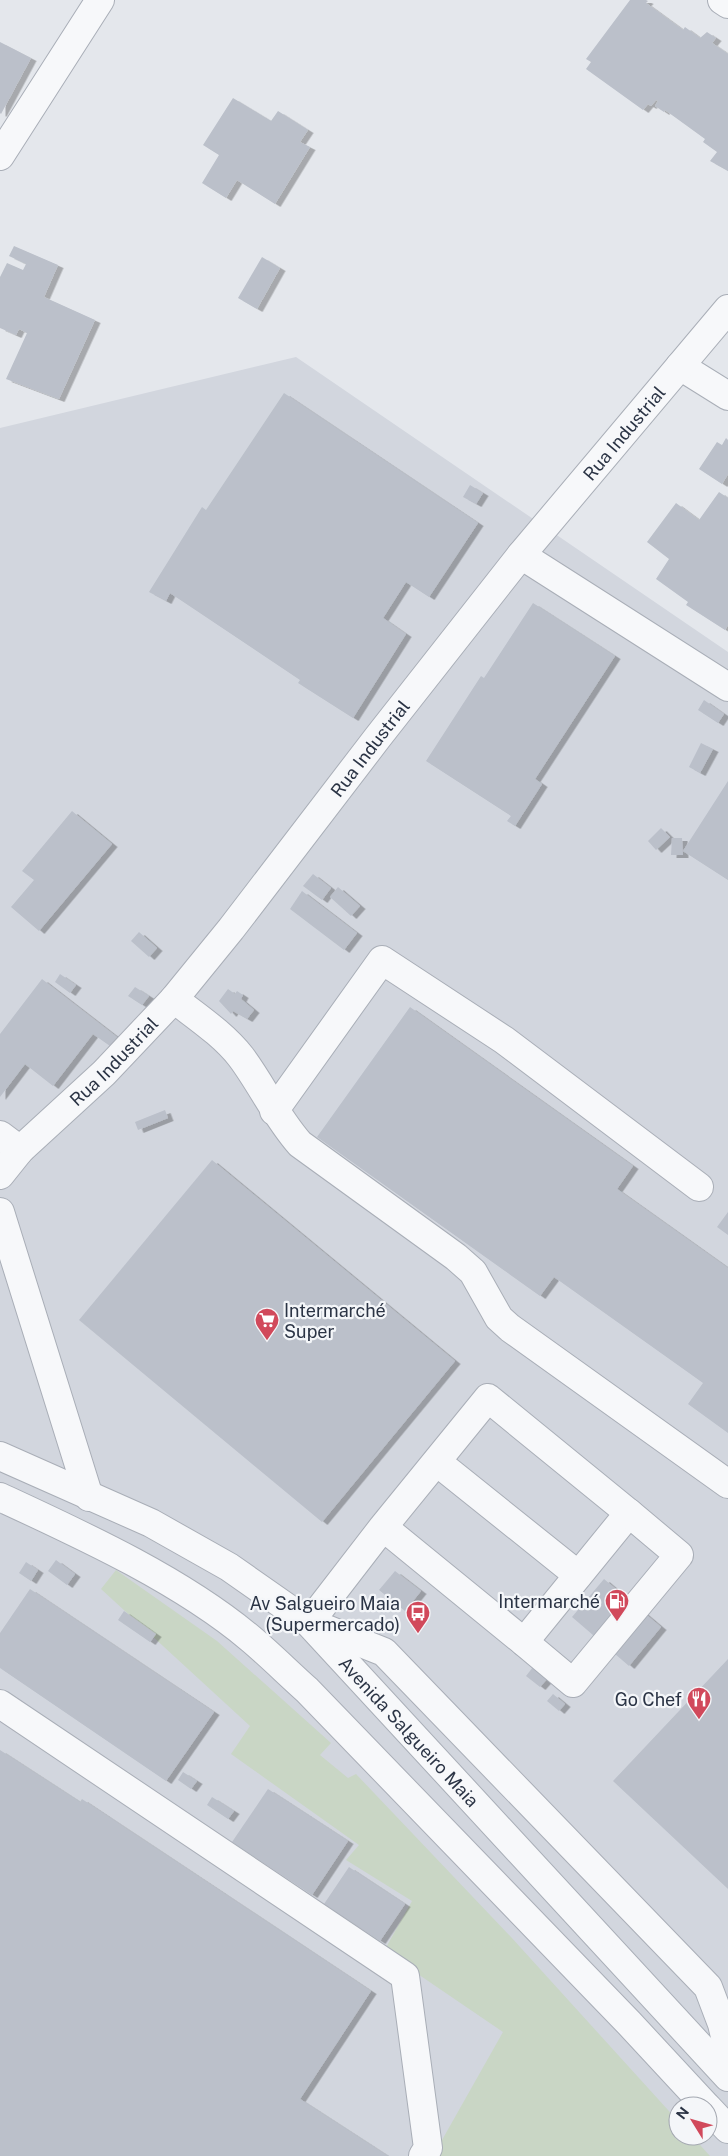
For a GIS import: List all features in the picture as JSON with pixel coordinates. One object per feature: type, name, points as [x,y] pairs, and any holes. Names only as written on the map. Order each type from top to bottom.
[{"type":"street","points":[[0,156],[100,0]]},
{"type":"street","points":[[722,0],[728,4]]},
{"type":"street","name":"Rua Industrial","points":[[0,1175],[10,1142],[104,1073],[174,999],[231,929],[384,729],[521,555],[728,309]]},
{"type":"street","points":[[680,366],[728,396]]},
{"type":"street","points":[[521,555],[728,687]]},
{"type":"street","points":[[274,1111],[382,960],[504,1040],[699,1187]]},
{"type":"street","points":[[174,999],[226,1040],[242,1058],[284,1126],[300,1144],[456,1256],[473,1272],[499,1318],[510,1328],[728,1484]]},
{"type":"street","points":[[0,1212],[89,1497]]},
{"type":"street","points":[[383,1527],[573,1683],[680,1555],[488,1398],[383,1527],[310,1623],[384,1652],[708,1987],[723,2016]]},
{"type":"street","name":"Avenida Salgueiro Maia","points":[[0,1456],[151,1523],[229,1567],[310,1623],[728,2077]]},
{"type":"street","points":[[437,1462],[578,1575]]},
{"type":"street","points":[[0,1497],[68,1529],[167,1582],[204,1605],[250,1638],[307,1690],[629,2023],[697,2096]]},
{"type":"street","points":[[524,1642],[629,1513]]},
{"type":"street","points":[[0,1704],[405,1976],[428,2148],[423,2156]]},
{"type":"street","points":[[718,2119],[728,2129]]},
{"type":"shaded area","points":[[296,357],[728,652],[728,2156],[0,2156],[0,428]]},
{"type":"green space","points":[[116,1570],[217,1641],[331,1743],[320,1755],[348,1778],[356,1774],[511,1937],[668,2110],[668,2146],[701,2146],[710,2156],[433,2156],[503,2032],[384,1951],[412,1901],[346,1860],[359,1845],[231,1754],[250,1726],[101,1589]]},
{"type":"building","points":[[630,0],[648,1],[646,3],[683,30],[685,27],[700,38],[707,32],[716,38],[712,43],[728,54],[728,171],[710,161],[717,152],[703,142],[705,139],[665,110],[664,112],[655,106],[658,101],[656,100],[651,106],[648,104],[643,110],[586,69],[591,62],[586,59]]},
{"type":"building","points":[[0,42],[31,58],[1,114],[0,113]]},
{"type":"building","points":[[233,98],[271,121],[278,111],[308,130],[300,142],[310,147],[275,204],[237,180],[226,198],[202,183],[219,155],[203,145]]},
{"type":"building","points":[[14,246],[58,265],[44,297],[95,320],[59,399],[6,379],[27,333],[19,329],[16,335],[0,328],[0,277],[7,263],[23,270],[26,264],[9,256]]},
{"type":"building","points":[[262,257],[280,268],[257,309],[238,298]]},
{"type":"building","points":[[284,393],[478,523],[429,597],[406,582],[383,618],[406,634],[353,718],[298,683],[300,680],[170,593],[166,601],[149,592],[202,507],[206,510]]},
{"type":"building","points":[[726,438],[728,440],[728,474],[722,484],[699,469],[717,442],[722,445]]},
{"type":"building","points":[[470,485],[483,493],[476,504],[463,497]]},
{"type":"building","points":[[719,492],[728,498],[728,625],[725,630],[686,605],[688,602],[656,579],[669,559],[647,542],[676,503],[699,520]]},
{"type":"building","points":[[533,603],[615,656],[535,779],[542,784],[515,826],[507,821],[511,816],[426,761],[481,676],[484,678]]},
{"type":"building","points":[[704,700],[724,714],[718,723],[698,710]]},
{"type":"building","points":[[701,743],[713,749],[700,773],[689,767]]},
{"type":"building","points":[[728,781],[728,880],[683,851]]},
{"type":"building","points":[[72,811],[112,844],[39,931],[11,907],[34,880],[22,871]]},
{"type":"building","points":[[661,828],[670,837],[656,850],[648,841]]},
{"type":"building","points":[[672,838],[682,838],[683,855],[671,855]]},
{"type":"building","points":[[313,874],[331,888],[322,900],[303,886]]},
{"type":"building","points":[[338,887],[360,906],[351,916],[330,897]]},
{"type":"building","points":[[302,891],[357,933],[344,950],[290,909]]},
{"type":"building","points":[[139,932],[157,948],[149,957],[131,941]]},
{"type":"building","points":[[60,974],[76,985],[70,993],[55,982]]},
{"type":"building","points":[[42,979],[117,1037],[110,1046],[93,1034],[53,1086],[25,1064],[0,1097],[0,1034]]},
{"type":"building","points":[[135,987],[149,996],[142,1005],[128,996]]},
{"type":"building","points":[[228,989],[235,994],[237,991],[243,995],[241,999],[254,1010],[247,1019],[233,1011],[231,1014],[219,1001]]},
{"type":"building","points":[[410,1007],[633,1166],[617,1189],[728,1268],[728,1433],[688,1404],[703,1383],[554,1277],[540,1296],[317,1137]]},
{"type":"building","points":[[165,1110],[168,1118],[138,1130],[135,1122]]},
{"type":"building","name":"Intermarché Super","points":[[212,1160],[455,1361],[322,1522],[79,1320]]},
{"type":"building","points":[[728,1212],[728,1235],[717,1227]]},
{"type":"building","points":[[56,1560],[75,1574],[67,1585],[48,1571]]},
{"type":"building","points":[[26,1562],[38,1570],[31,1581],[19,1573]]},
{"type":"building","points":[[395,1571],[421,1591],[405,1611],[379,1590]]},
{"type":"building","points":[[604,1579],[661,1627],[629,1666],[572,1617]]},
{"type":"building","points":[[30,1589],[214,1712],[166,1781],[0,1668],[0,1633]]},
{"type":"building","points":[[124,1611],[156,1634],[150,1642],[118,1620]]},
{"type":"building","name":"Go Chef","points":[[728,1659],[728,1889],[613,1781]]},
{"type":"building","points":[[533,1667],[547,1679],[540,1687],[526,1676]]},
{"type":"building","points":[[553,1694],[565,1704],[559,1711],[547,1701]]},
{"type":"building","points":[[0,1750],[80,1802],[82,1799],[371,1991],[300,2099],[388,2156],[0,2156]]},
{"type":"building","points":[[183,1772],[197,1781],[191,1789],[178,1780]]},
{"type":"building","points":[[268,1789],[348,1841],[312,1895],[232,1842]]},
{"type":"building","points":[[212,1797],[234,1811],[228,1819],[207,1805]]},
{"type":"building","points":[[349,1867],[405,1904],[380,1941],[324,1904]]},
{"type":"place","name":"Intermarché Super","points":[[267,1341]]},
{"type":"place","name":"Intermarché","points":[[617,1622]]},
{"type":"place","name":"Av Salgueiro Maia (Supermercado)","points":[[418,1634]]},
{"type":"place","name":"Go Chef","points":[[699,1720]]}]
